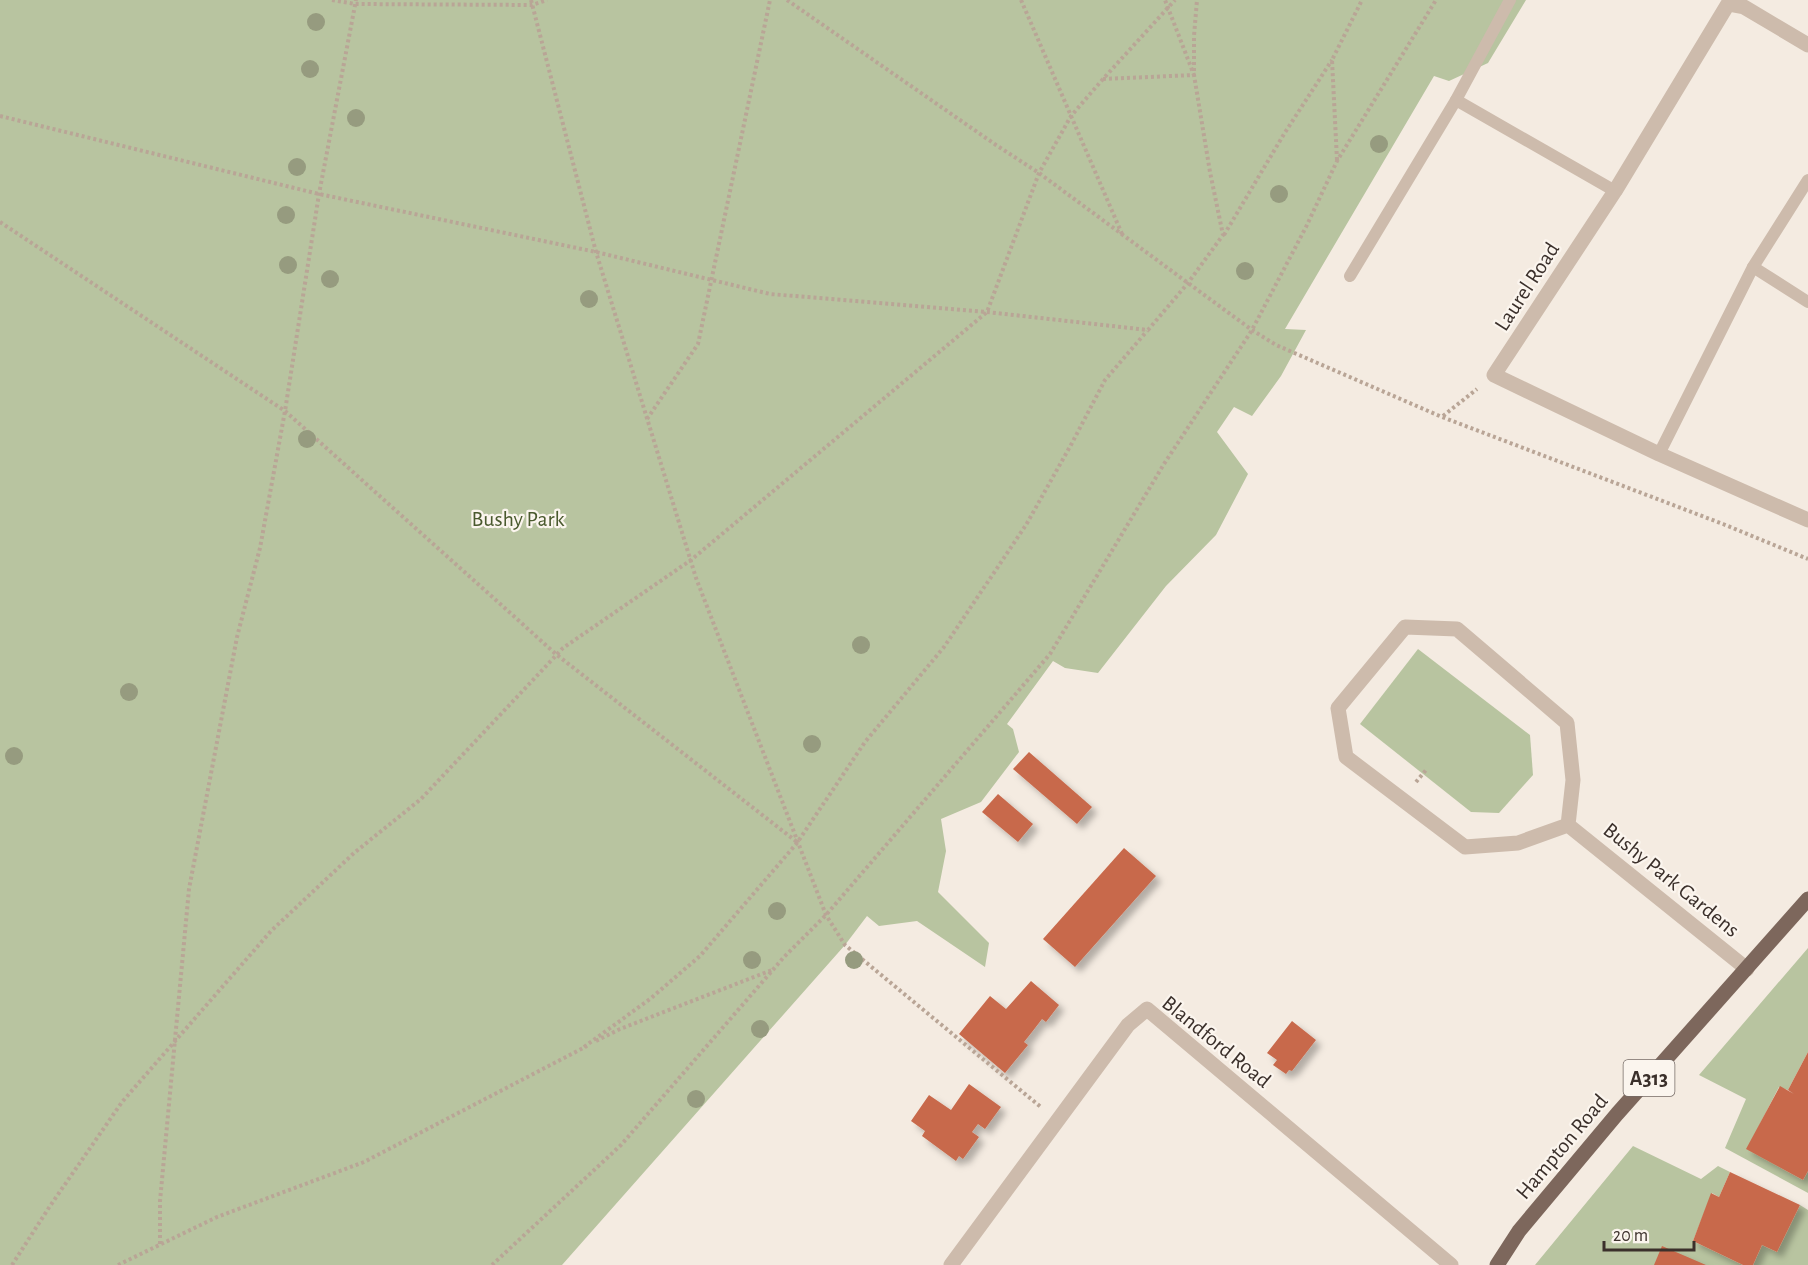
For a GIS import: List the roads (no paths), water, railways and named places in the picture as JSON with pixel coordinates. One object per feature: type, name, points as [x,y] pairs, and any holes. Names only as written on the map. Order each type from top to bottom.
[{"type":"main road","name":"Hampton Road","points":[[1497,1265],[1519,1231],[1617,1114],[1808,898]]},
{"type":"street","name":"Laurel Road","points":[[1659,454],[1494,375],[1615,191],[1728,4],[1744,7],[1808,45]]},
{"type":"street","points":[[1659,454],[1808,520]]},
{"type":"street","name":"Bushy Park Gardens","points":[[1405,627],[1457,629],[1567,723],[1573,780],[1568,825],[1518,843],[1465,847],[1346,757],[1338,708],[1405,627]]},
{"type":"street","name":"Bushy Park Gardens","points":[[1568,825],[1747,969]]},
{"type":"street","name":"Blandford Road","points":[[951,1265],[1128,1025],[1147,1009],[1451,1265]]},
{"type":"lane","points":[[1350,276],[1456,100],[1510,0]]},
{"type":"lane","points":[[1456,100],[1615,191]]},
{"type":"lane","points":[[1659,454],[1753,267],[1808,180]]},
{"type":"lane","points":[[1753,267],[1808,302]]},
{"type":"park label","name":"Bushy Park","points":[[518,518]]}]
